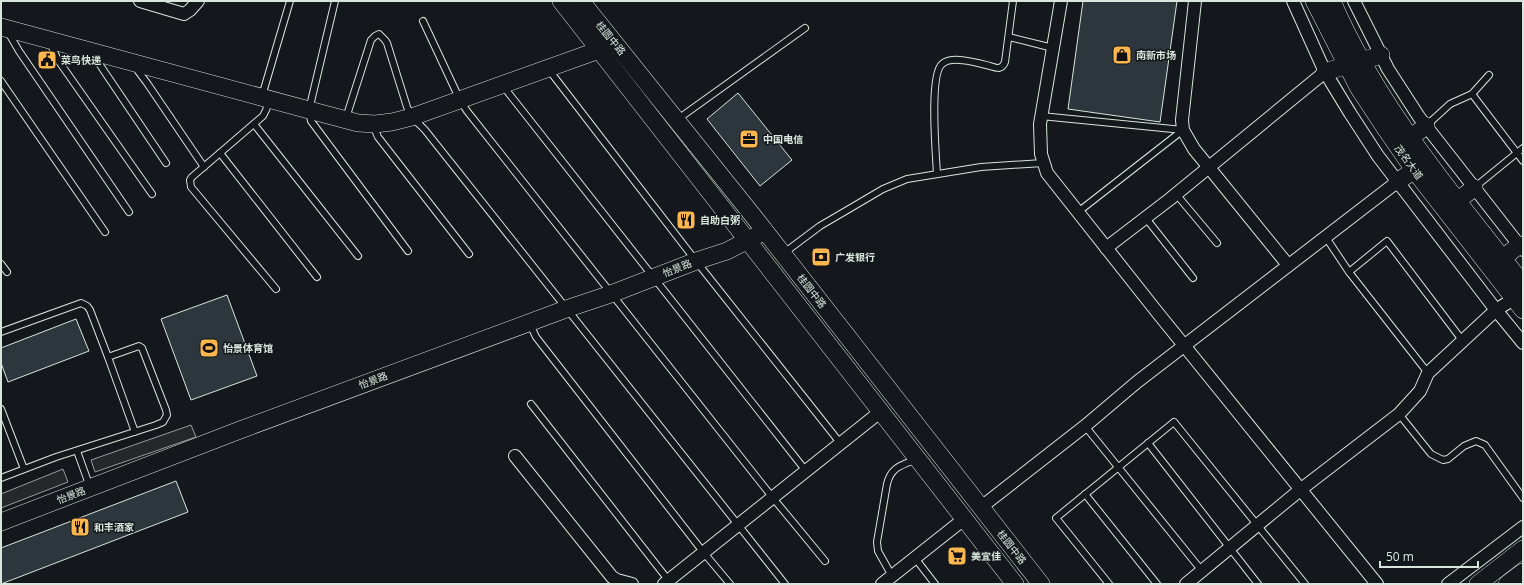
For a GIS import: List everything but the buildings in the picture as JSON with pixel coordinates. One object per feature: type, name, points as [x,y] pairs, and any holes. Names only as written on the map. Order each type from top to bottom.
[{"type":"main road","name":"桂圆中路","points":[[561,1],[1015,584]]},
{"type":"main road","name":"桂圆中路","points":[[581,1],[765,231],[980,508],[1041,584]]},
{"type":"main road","name":"茂名大道","points":[[1327,3],[1354,63],[1358,87],[1387,131],[1457,201],[1520,301]]},
{"type":"main road","points":[[3,28],[308,110],[372,124],[392,122],[412,117],[599,50]]},
{"type":"main road","points":[[1325,72],[1381,55]]},
{"type":"main road","name":"茂名大道","points":[[1354,63],[1386,102],[1410,138],[1421,166],[1497,264],[1523,284]]},
{"type":"main road","points":[[1410,138],[1426,126]]},
{"type":"main road","points":[[1397,182],[1421,166]]},
{"type":"main road","points":[[1457,201],[1474,188]]},
{"type":"main road","name":"怡景路","points":[[1,522],[247,427],[529,322],[611,294],[696,261],[727,251],[765,231]]},
{"type":"main road","points":[[1497,264],[1522,246]]},
{"type":"main road","points":[[964,519],[980,508]]},
{"type":"main road","points":[[1478,584],[1523,549]]},
{"type":"main road","points":[[1507,584],[1523,572]]},
{"type":"street","points":[[140,1],[184,14],[198,1]]},
{"type":"street","points":[[1061,1],[1040,124],[1041,154],[1047,173],[1377,584]]},
{"type":"street","points":[[1195,1],[1182,120],[1183,130],[1190,144],[1288,265]]},
{"type":"street","points":[[1293,1],[1325,72],[1350,113],[1397,182],[1496,310],[1523,342]]},
{"type":"street","points":[[1354,1],[1388,69],[1426,126],[1474,188],[1522,246]]},
{"type":"street","points":[[1106,248],[1176,194],[1325,72]]},
{"type":"street","points":[[980,508],[1085,426],[1184,345],[1397,182]]},
{"type":"street","points":[[1186,584],[1300,490],[1399,414],[1420,391],[1428,372],[1496,310],[1520,301]]},
{"type":"street","points":[[666,583],[880,412]]},
{"type":"street","points":[[515,456],[612,577],[632,584]]},
{"type":"street","points":[[882,584],[964,519]]},
{"type":"street","points":[[1448,584],[1523,527]]},
{"type":"lane","points":[[276,289],[191,187],[190,180],[263,116],[266,110],[265,98],[290,1]]},
{"type":"lane","points":[[335,1],[308,110],[311,121],[316,130],[408,251]]},
{"type":"lane","points":[[937,174],[934,118],[936,77],[941,65],[948,61],[961,60],[1000,68],[1005,62],[1013,1]]},
{"type":"lane","points":[[423,20],[460,100],[467,111],[773,498],[825,561]]},
{"type":"lane","points":[[3,28],[129,212]]},
{"type":"lane","points":[[677,120],[805,28]]},
{"type":"lane","points":[[346,119],[371,40],[379,34],[387,43],[407,107],[412,117],[425,130],[784,584]]},
{"type":"lane","points":[[1009,37],[1053,48]]},
{"type":"lane","points":[[48,40],[58,60],[152,194]]},
{"type":"lane","points":[[96,53],[97,60],[102,68],[166,163]]},
{"type":"lane","points":[[137,64],[138,70],[204,167]]},
{"type":"lane","points":[[548,68],[696,261],[841,444]]},
{"type":"lane","points":[[1426,126],[1450,104],[1472,94],[1489,75]]},
{"type":"lane","points":[[1,81],[105,232]]},
{"type":"lane","points":[[502,84],[806,471]]},
{"type":"lane","points":[[1472,94],[1523,161]]},
{"type":"lane","points":[[1041,116],[1183,130]]},
{"type":"lane","points":[[254,124],[358,256]]},
{"type":"lane","points":[[372,124],[378,137],[469,254]]},
{"type":"lane","points":[[1078,212],[1183,130]]},
{"type":"lane","points":[[1474,188],[1523,148]]},
{"type":"lane","points":[[220,153],[317,277]]},
{"type":"lane","points":[[783,254],[820,226],[883,189],[907,179],[981,167],[1043,163]]},
{"type":"lane","points":[[1176,194],[1217,243]]},
{"type":"lane","points":[[1145,217],[1193,278]]},
{"type":"lane","points":[[1325,236],[1349,272],[1428,372]]},
{"type":"lane","points":[[1349,272],[1387,242],[1462,340]]},
{"type":"lane","points":[[1,264],[7,272]]},
{"type":"lane","points":[[1,332],[81,303],[87,306],[90,310],[108,357],[135,432]]},
{"type":"lane","points":[[529,322],[536,337],[704,553],[730,584]]},
{"type":"lane","points":[[1,478],[163,422],[168,415],[142,348],[139,346],[108,357]]},
{"type":"lane","points":[[531,404],[666,583]]},
{"type":"lane","points":[[1,409],[24,469]]},
{"type":"lane","points":[[1399,414],[1431,454],[1437,458],[1443,460],[1448,459],[1464,446],[1476,441],[1486,445],[1523,498]]},
{"type":"lane","points":[[1109,584],[1056,518],[1174,422],[1305,584]]},
{"type":"lane","points":[[1085,426],[1202,571]]},
{"type":"lane","points":[[1148,443],[1258,584]]},
{"type":"lane","points":[[77,451],[90,488]]},
{"type":"lane","points":[[892,576],[880,555],[877,542],[887,484],[892,471],[917,459]]},
{"type":"lane","points":[[1085,494],[1157,584]]},
{"type":"lane","points":[[915,558],[935,584]]},
{"type":"shaded area","points":[[191,425],[196,437],[95,472],[91,460]]},
{"type":"shaded area","points":[[63,469],[68,482],[1,508],[1,494]]},
{"type":"place","name":"南新市场","points":[[1122,55]]},
{"type":"place","name":"菜鸟快递","points":[[47,60]]},
{"type":"place","name":"中国电信","points":[[749,139]]},
{"type":"place","name":"自助白粥","points":[[686,220]]},
{"type":"place","name":"广发银行","points":[[821,257]]},
{"type":"place","name":"怡景体育馆","points":[[209,348]]},
{"type":"place","name":"和丰酒家","points":[[80,527]]},
{"type":"place","name":"美宜佳","points":[[957,556]]}]
